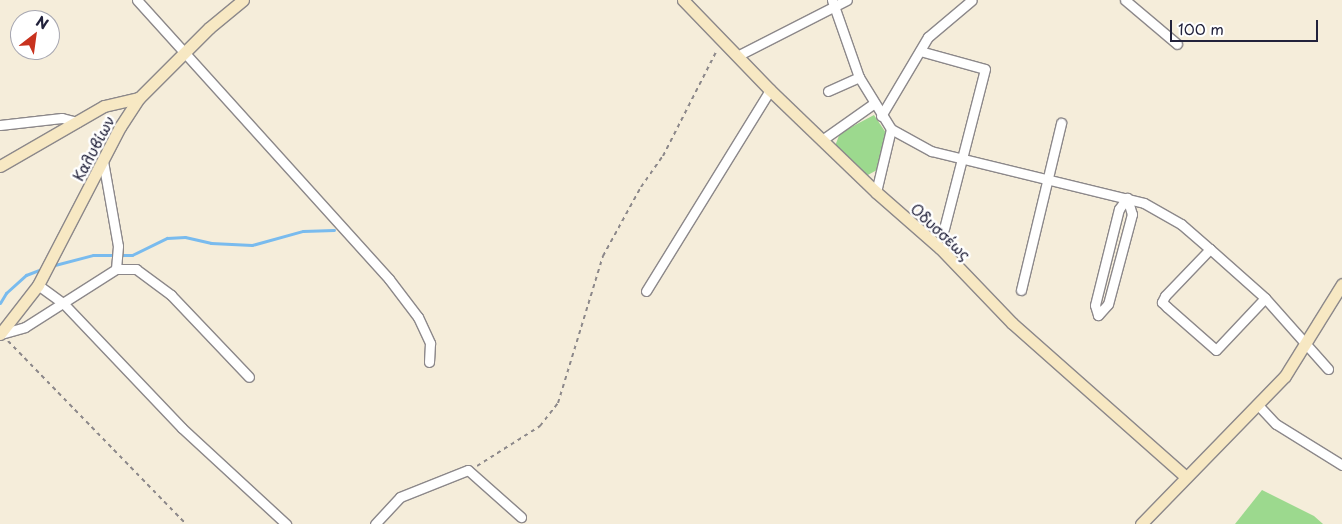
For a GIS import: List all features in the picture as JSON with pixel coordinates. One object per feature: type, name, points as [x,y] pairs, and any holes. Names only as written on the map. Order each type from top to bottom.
[{"type":"street","points":[[137,0],[389,279],[418,317],[430,343],[429,362]]},
{"type":"street","name":"Καλυβίων","points":[[0,334],[41,281],[103,161],[139,98],[183,53],[243,0]]},
{"type":"street","name":"Οδυσσέως","points":[[684,0],[739,55],[770,90],[876,192],[940,248],[1054,363],[1185,476]]},
{"type":"street","points":[[739,55],[833,3],[847,0]]},
{"type":"street","points":[[881,116],[928,37],[972,0]]},
{"type":"street","points":[[1125,0],[1177,44]]},
{"type":"street","points":[[833,3],[859,77],[873,104],[892,130],[931,151],[1144,203],[1181,224],[1210,249],[1264,298],[1328,369]]},
{"type":"street","points":[[920,51],[985,69],[964,159],[944,229]]},
{"type":"street","points":[[828,91],[859,77]]},
{"type":"street","points":[[646,291],[770,90]]},
{"type":"street","points":[[0,166],[104,106],[139,98]]},
{"type":"street","points":[[822,140],[873,104]]},
{"type":"street","points":[[0,125],[62,118],[77,122]]},
{"type":"street","points":[[1021,290],[1061,123]]},
{"type":"street","points":[[876,192],[892,130]]},
{"type":"street","points":[[103,161],[118,246],[117,265]]},
{"type":"street","points":[[1127,198],[1132,214],[1108,304],[1098,315],[1095,304],[1097,295],[1119,209],[1127,198]]},
{"type":"street","points":[[1210,249],[1165,296],[1162,302],[1173,314],[1216,350],[1264,298]]},
{"type":"street","points":[[0,334],[25,327],[64,304],[117,265],[136,269],[148,276],[171,295],[248,377]]},
{"type":"street","points":[[41,281],[182,428],[286,524]]},
{"type":"street","points":[[1140,524],[1285,376],[1307,344],[1342,284]]},
{"type":"street","points":[[1258,405],[1276,424],[1342,465]]},
{"type":"street","points":[[375,524],[400,496],[468,470],[521,517]]},
{"type":"path","points":[[468,470],[492,459],[540,426],[558,403],[604,256],[641,187],[663,156],[722,39]]},
{"type":"path","points":[[0,334],[186,524]]},
{"type":"green space","points":[[874,115],[886,133],[877,170],[866,176],[835,146],[840,133]]},
{"type":"green space","points":[[1262,490],[1314,516],[1323,524],[1235,524]]},
{"type":"waterway","points":[[51,266],[93,255],[132,255],[167,238],[185,237],[211,243],[252,245],[303,231],[334,230]]},
{"type":"waterway","points":[[0,303],[6,293],[26,275],[42,269]]}]
